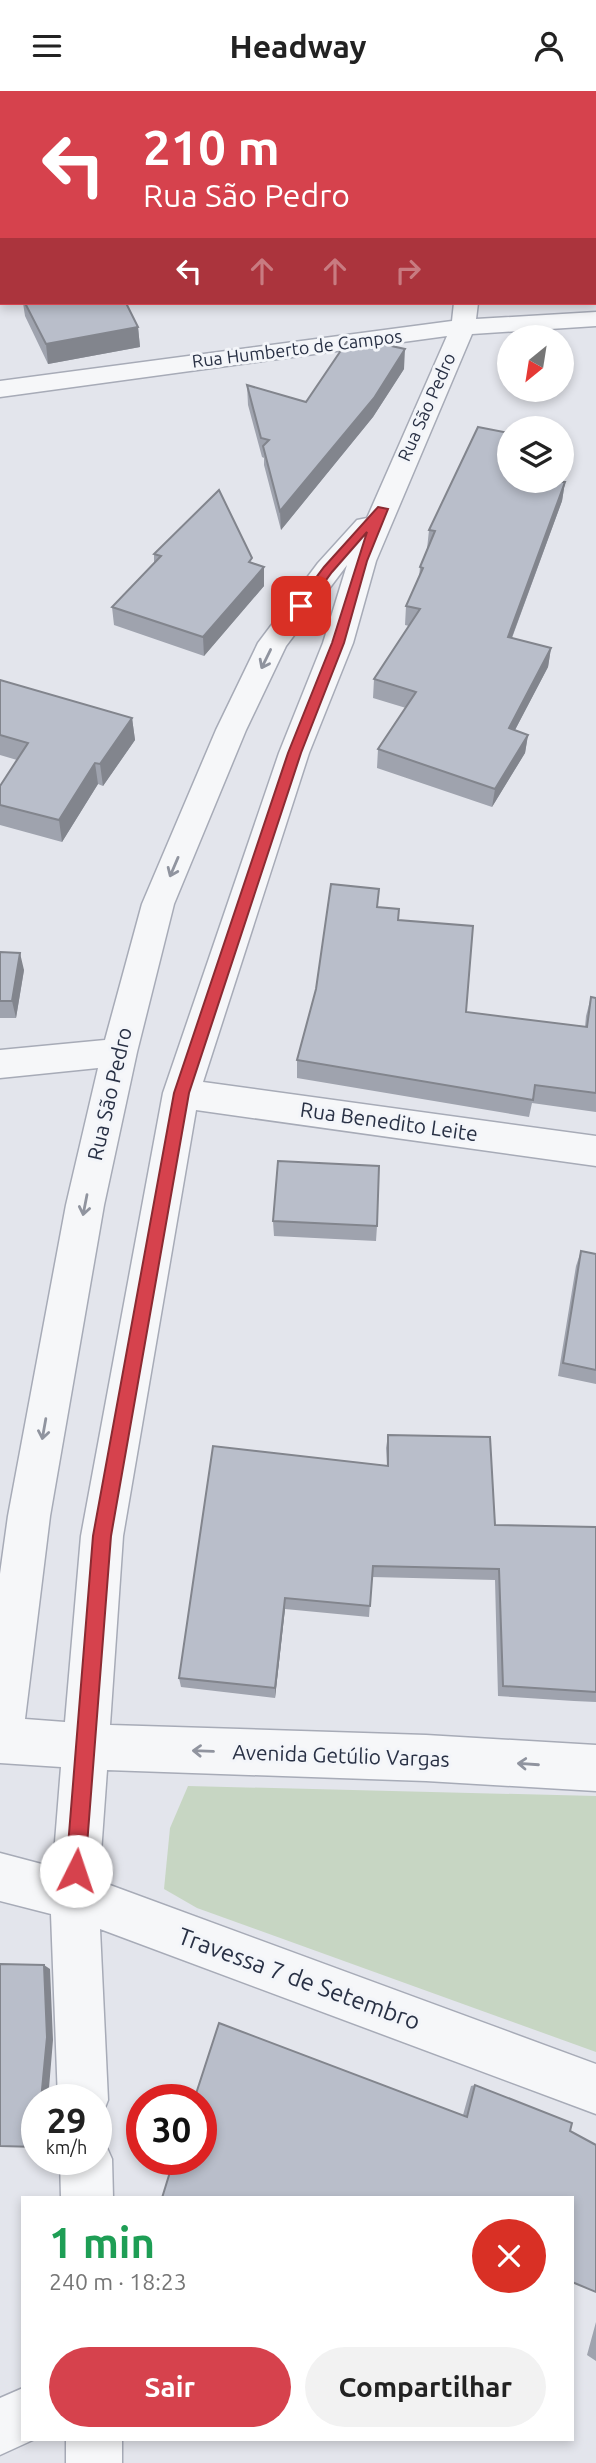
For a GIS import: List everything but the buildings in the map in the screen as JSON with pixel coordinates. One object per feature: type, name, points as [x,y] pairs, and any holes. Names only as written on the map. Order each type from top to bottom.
[{"type":"street","name":"Rua Humberto de Campos","points":[[0,389],[464,315],[596,319]]},
{"type":"street","name":"Rua São Pedro","points":[[82,2084],[74,1896],[102,1536],[181,1093],[294,753],[338,643],[362,561],[464,315]]},
{"type":"street","name":"Rua São Pedro","points":[[0,1739],[29,1516],[85,1205],[118,1052],[158,904],[231,730],[274,643],[328,569],[382,509]]},
{"type":"street","points":[[0,1064],[118,1052]]},
{"type":"street","name":"Rua Benedito Leite","points":[[181,1093],[596,1151]]},
{"type":"street","name":"Avenida Getúlio Vargas","points":[[0,1739],[85,1747],[426,1758],[596,1768]]},
{"type":"street","name":"Travessa 7 de Setembro","points":[[0,1877],[74,1896],[596,2088]]},
{"type":"street","points":[[86,2175],[87,2196]]},
{"type":"street","points":[[0,2427],[21,2417]]},
{"type":"street","points":[[94,2441],[94,2463]]},
{"type":"green space","points":[[188,1786],[596,1796],[596,2052],[197,1908],[164,1889],[170,1828]]},
{"type":"route","points":[[76,1871],[102,1536],[181,1093],[294,753],[338,643],[362,561],[382,509],[328,569],[301,606]]}]
